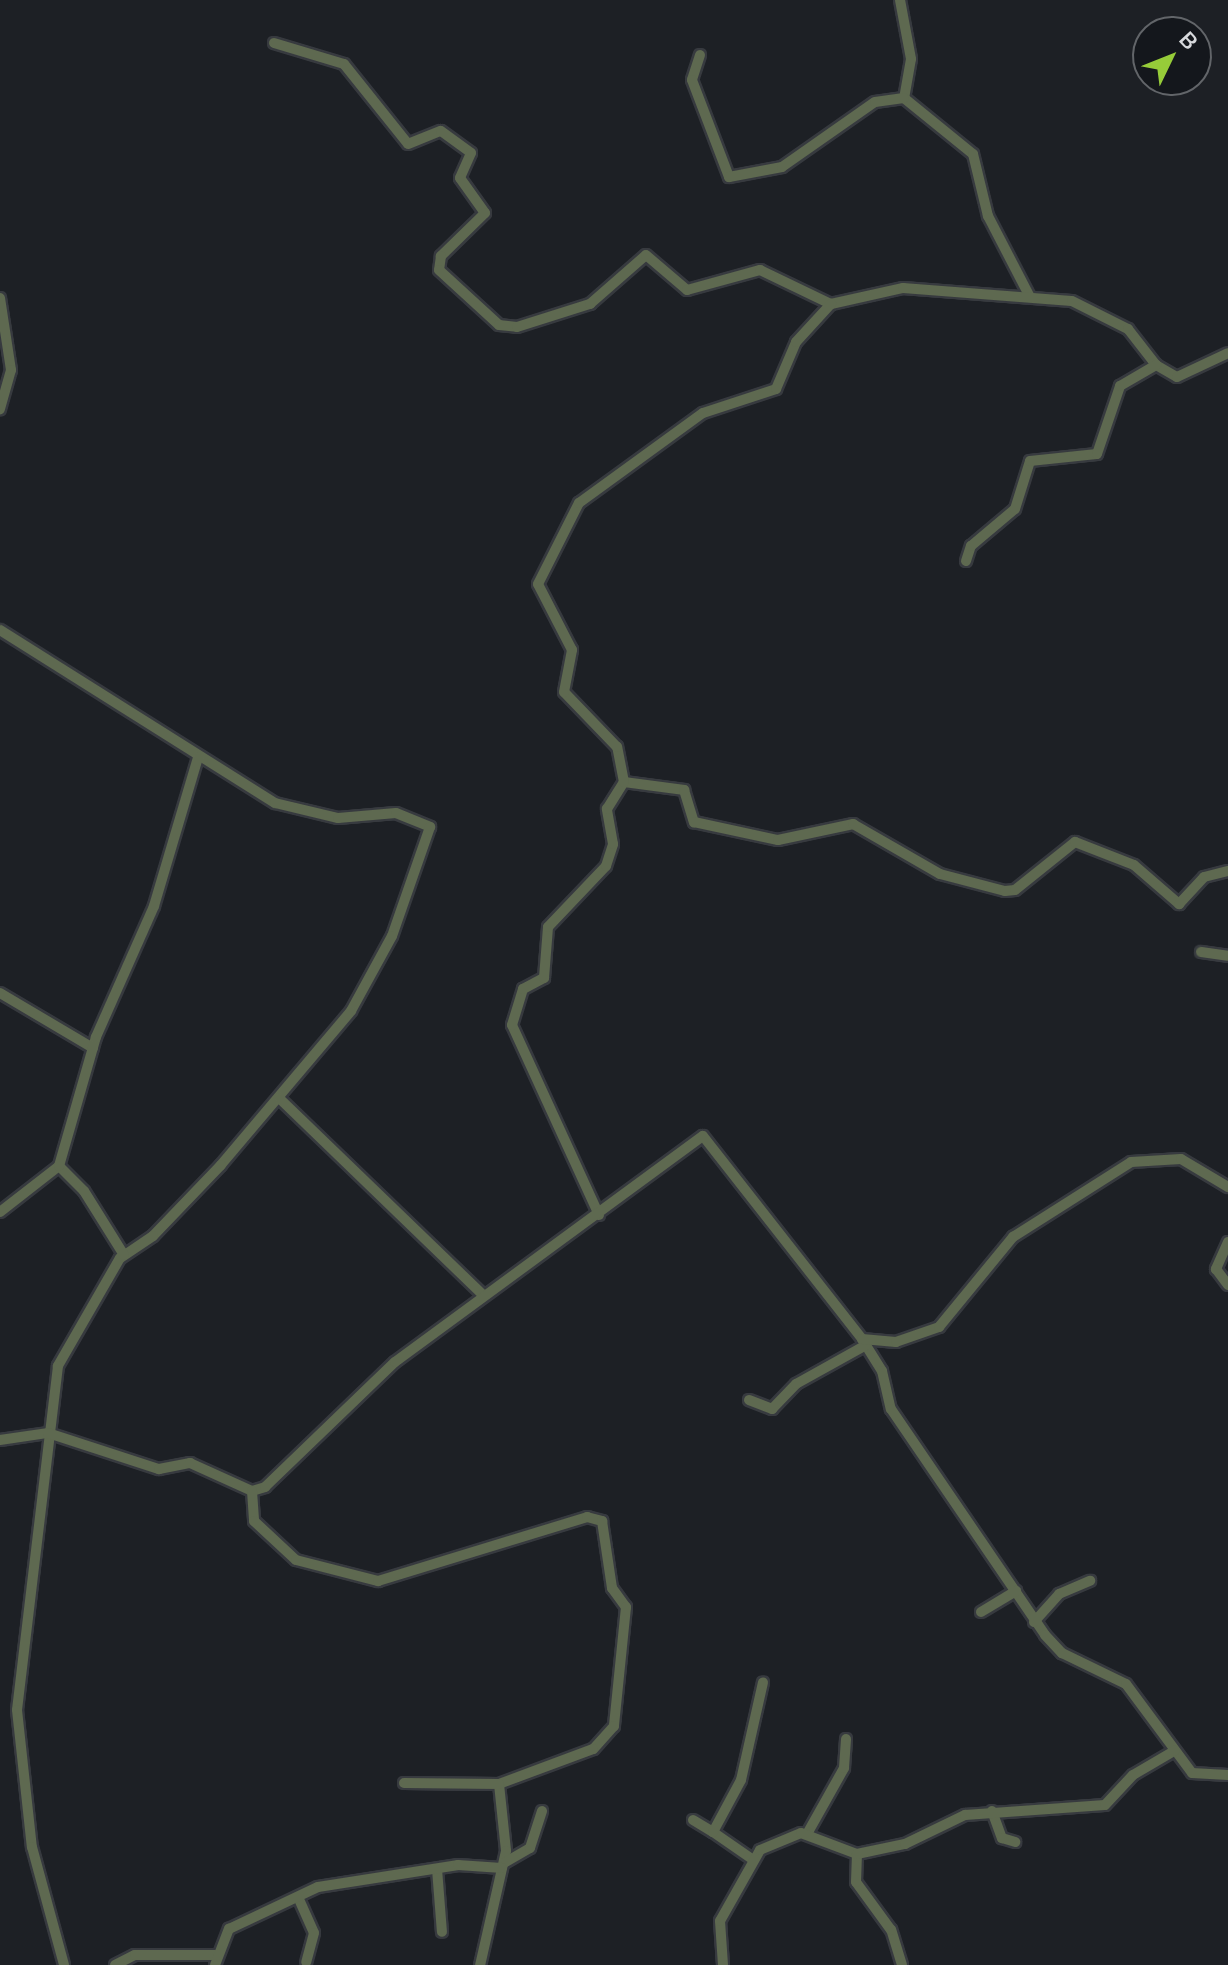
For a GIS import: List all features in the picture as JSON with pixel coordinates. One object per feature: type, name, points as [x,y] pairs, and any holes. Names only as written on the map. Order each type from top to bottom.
[{"type":"street","points":[[900,0],[911,59],[904,98]]},
{"type":"street","points":[[274,43],[344,64],[408,144],[441,131],[471,153],[460,178],[485,213],[438,262],[491,321],[517,327],[590,304],[646,255],[687,290],[766,270],[831,304]]},
{"type":"street","points":[[700,55],[692,80],[698,102],[720,165],[734,178],[782,167],[875,102],[904,98],[973,154],[988,216],[1029,295]]},
{"type":"street","points":[[599,1215],[512,1025],[523,989],[544,978],[548,927],[570,898],[603,874],[613,844],[607,809],[624,782],[617,747],[564,692],[572,650],[539,580],[579,503],[703,413],[776,389],[796,342],[831,304],[903,288],[1029,295],[1072,301],[1119,323],[1156,365],[1177,377],[1228,353]]},
{"type":"street","points":[[0,298],[4,349],[0,409]]},
{"type":"street","points":[[966,561],[971,546],[1015,509],[1030,461],[1097,454],[1120,386],[1156,365]]},
{"type":"street","points":[[0,630],[275,803],[338,818],[396,813],[430,827],[413,886],[362,994],[279,1098],[166,1224],[124,1255],[65,1347],[48,1433],[17,1710],[32,1847],[64,1965]]},
{"type":"street","points":[[0,1212],[59,1166],[93,1048],[154,906],[198,757]]},
{"type":"street","points":[[624,782],[684,790],[694,822],[778,840],[853,824],[940,874],[1005,891],[1015,890],[1075,842],[1134,865],[1179,904],[1204,877],[1228,871]]},
{"type":"street","points":[[1201,952],[1228,956]]},
{"type":"street","points":[[0,993],[93,1048]]},
{"type":"street","points":[[279,1098],[481,1293]]},
{"type":"street","points":[[0,1440],[48,1433],[159,1469],[190,1463],[252,1491],[273,1482],[395,1362],[481,1293],[599,1215],[703,1136],[864,1342],[891,1409],[1034,1622],[1062,1653],[1126,1684],[1174,1751],[1197,1775],[1228,1775]]},
{"type":"street","points":[[749,1400],[772,1409],[796,1384],[864,1342],[908,1343],[930,1334],[1013,1237],[1131,1162],[1168,1156],[1228,1187]]},
{"type":"street","points":[[59,1166],[84,1191],[124,1255]]},
{"type":"street","points":[[1228,1242],[1216,1269],[1228,1285]]},
{"type":"street","points":[[252,1491],[254,1521],[296,1560],[354,1579],[391,1579],[587,1517],[602,1521],[612,1588],[626,1603],[614,1726],[593,1749],[499,1784],[404,1783]]},
{"type":"street","points":[[1034,1622],[1059,1594],[1090,1581]]},
{"type":"street","points":[[981,1612],[1016,1591]]},
{"type":"street","points":[[713,1832],[741,1780],[763,1682]]},
{"type":"street","points":[[807,1834],[844,1768],[846,1739]]},
{"type":"street","points":[[723,1965],[720,1921],[752,1859],[786,1835],[807,1834],[857,1854],[992,1811],[1105,1805],[1133,1775],[1174,1751]]},
{"type":"street","points":[[480,1965],[503,1865],[499,1784]]},
{"type":"street","points":[[115,1965],[135,1955],[216,1960],[234,1926],[327,1884],[437,1869],[503,1865],[530,1848],[542,1811]]},
{"type":"street","points":[[992,1811],[1002,1838],[1015,1842]]},
{"type":"street","points":[[693,1820],[752,1859]]},
{"type":"street","points":[[857,1854],[856,1882],[891,1930],[902,1965]]},
{"type":"street","points":[[437,1869],[442,1932]]},
{"type":"street","points":[[298,1897],[314,1933],[306,1962]]}]
